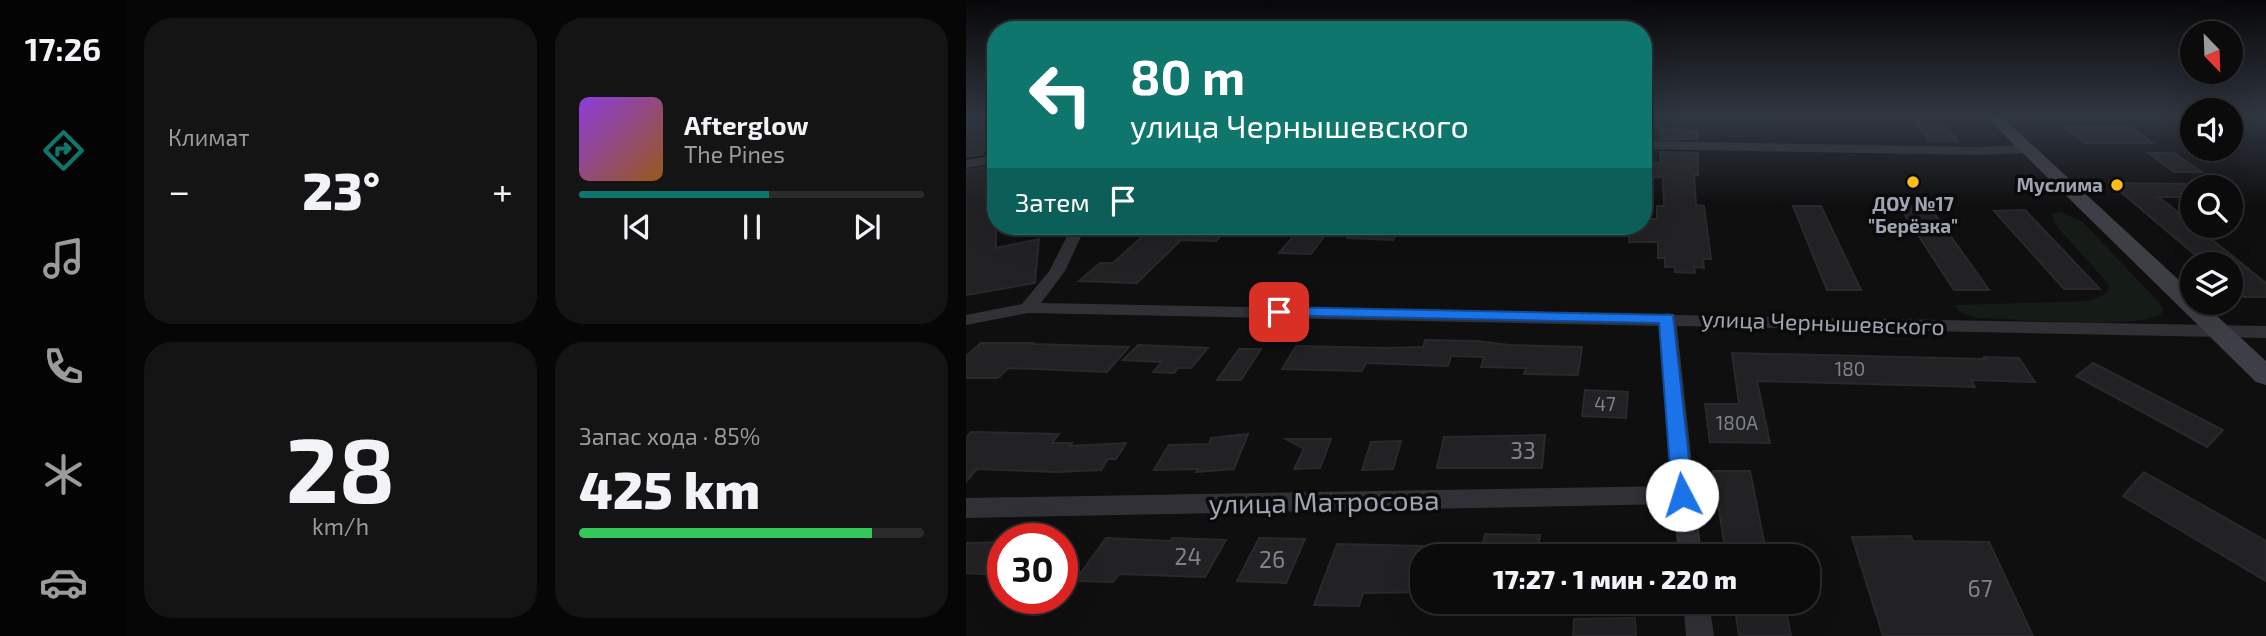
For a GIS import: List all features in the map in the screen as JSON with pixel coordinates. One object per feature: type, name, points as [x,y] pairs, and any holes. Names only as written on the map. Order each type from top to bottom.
[{"type":"street","points":[[1681,146],[1979,151],[2025,149]]},
{"type":"street","points":[[2022,146],[2266,376]]},
{"type":"street","points":[[966,164],[987,160]]},
{"type":"street","points":[[1028,308],[1057,271],[1075,235]]},
{"type":"street","name":"улица Чернышевского","points":[[966,320],[1028,308],[1667,318],[2014,329],[2266,332]]},
{"type":"street","points":[[1667,318],[1688,544]]},
{"type":"street","name":"улица Матросова","points":[[966,508],[1682,495]]},
{"type":"street","points":[[1697,614],[1700,636]]},
{"type":"shaded area","points":[[2060,212],[2083,222],[2164,308],[2160,315],[2123,322],[2099,323],[1978,318],[1961,313],[1954,305],[2089,301],[2107,293],[2109,286],[2103,278],[2058,228],[2051,214]]},
{"type":"building","points":[[966,146],[985,146],[983,154],[966,157]]},
{"type":"building","points":[[1660,152],[1698,153],[1698,175],[1694,175],[1696,205],[1704,206],[1711,259],[1703,259],[1704,268],[1694,267],[1695,273],[1675,272],[1675,267],[1665,267],[1665,258],[1658,258],[1658,242],[1629,242],[1629,235],[1652,235],[1652,219],[1657,219],[1657,206],[1664,206],[1663,177],[1652,177],[1652,163],[1661,163]]},
{"type":"building","points":[[2148,153],[2174,153],[2180,157],[2180,161],[2186,161],[2202,172],[2174,172]]},
{"type":"building","points":[[987,167],[987,235],[996,235],[996,248],[1039,239],[1035,283],[966,295],[966,170]]},
{"type":"building","points":[[2110,183],[2180,184],[2180,197],[2159,197],[2180,214],[2180,238],[2210,238],[2227,252],[2192,252]]},
{"type":"building","points":[[1793,206],[1821,206],[1861,290],[1827,290]]},
{"type":"building","points":[[1899,206],[1929,206],[1989,290],[1954,290]]},
{"type":"building","points":[[2025,210],[2100,289],[2064,289],[1994,211]]},
{"type":"building","points":[[1144,235],[1222,235],[1216,241],[1181,240],[1137,283],[1079,281],[1100,263],[1113,263]]},
{"type":"building","points":[[1294,235],[1325,235],[1311,254],[1279,253]]},
{"type":"building","points":[[1347,235],[1396,235],[1393,240],[1347,238]]},
{"type":"building","points":[[2243,265],[2266,283],[2266,297],[2244,297]]},
{"type":"building","points":[[1425,340],[1582,347],[1578,375],[1524,374],[1526,368],[1481,367],[1484,357],[1451,356],[1448,366],[1366,363],[1362,371],[1282,369],[1296,346],[1423,347]]},
{"type":"building","points":[[981,343],[1129,347],[1107,372],[1008,368],[998,378],[966,378],[966,356]]},
{"type":"building","points":[[1138,345],[1208,348],[1191,368],[1178,368],[1174,373],[1153,372],[1162,362],[1123,360]]},
{"type":"building","points":[[1239,349],[1261,349],[1241,380],[1217,380]]},
{"type":"building","points":[[1732,353],[2019,358],[2035,382],[1971,380],[1975,387],[1757,381],[1770,443],[1710,442],[1705,404],[1739,404]]},
{"type":"building","points":[[2093,363],[2223,430],[2207,447],[2076,376]]},
{"type":"building","points":[[1585,390],[1628,392],[1626,418],[1582,416]]},
{"type":"building","points":[[971,432],[1059,434],[1052,443],[1072,443],[1069,446],[1126,443],[1116,459],[1108,459],[1101,470],[1056,472],[977,469],[966,482],[966,438]]},
{"type":"building","points":[[1248,434],[1234,469],[1196,472],[1198,469],[1154,470],[1169,445],[1209,444],[1211,438]]},
{"type":"building","points":[[1545,435],[1542,468],[1437,468],[1444,437]]},
{"type":"building","points":[[1286,439],[1331,439],[1320,468],[1294,469],[1304,449]]},
{"type":"building","points":[[1401,441],[1393,469],[1362,470],[1371,442]]},
{"type":"building","points":[[1713,471],[1750,471],[1765,544],[1724,544]]},
{"type":"building","points":[[2144,472],[2266,541],[2266,581],[2123,496]]},
{"type":"building","points":[[1485,534],[1540,535],[1539,544],[1483,544]]},
{"type":"building","points":[[1911,536],[1913,541],[1989,542],[2033,636],[1883,636],[1852,537]]},
{"type":"building","points":[[1106,538],[1226,540],[1205,577],[1119,574],[1113,582],[1078,581],[1078,577]]},
{"type":"building","points":[[1259,538],[1305,539],[1286,583],[1237,581]]},
{"type":"building","points":[[987,542],[987,574],[966,573],[966,543]]},
{"type":"building","points":[[1337,544],[1410,546],[1410,592],[1363,593],[1359,606],[1314,605]]},
{"type":"building","points":[[1736,614],[1786,614],[1791,636],[1739,636]]},
{"type":"building","points":[[1635,618],[1636,636],[1573,636],[1574,619]]},
{"type":"place","name":"ДОУ №17 \"Берёзка\"","points":[[1913,182]]},
{"type":"place","name":"Муслима","points":[[2117,185]]},
{"type":"route","points":[[1279,312],[1667,318],[1682,495]]}]
